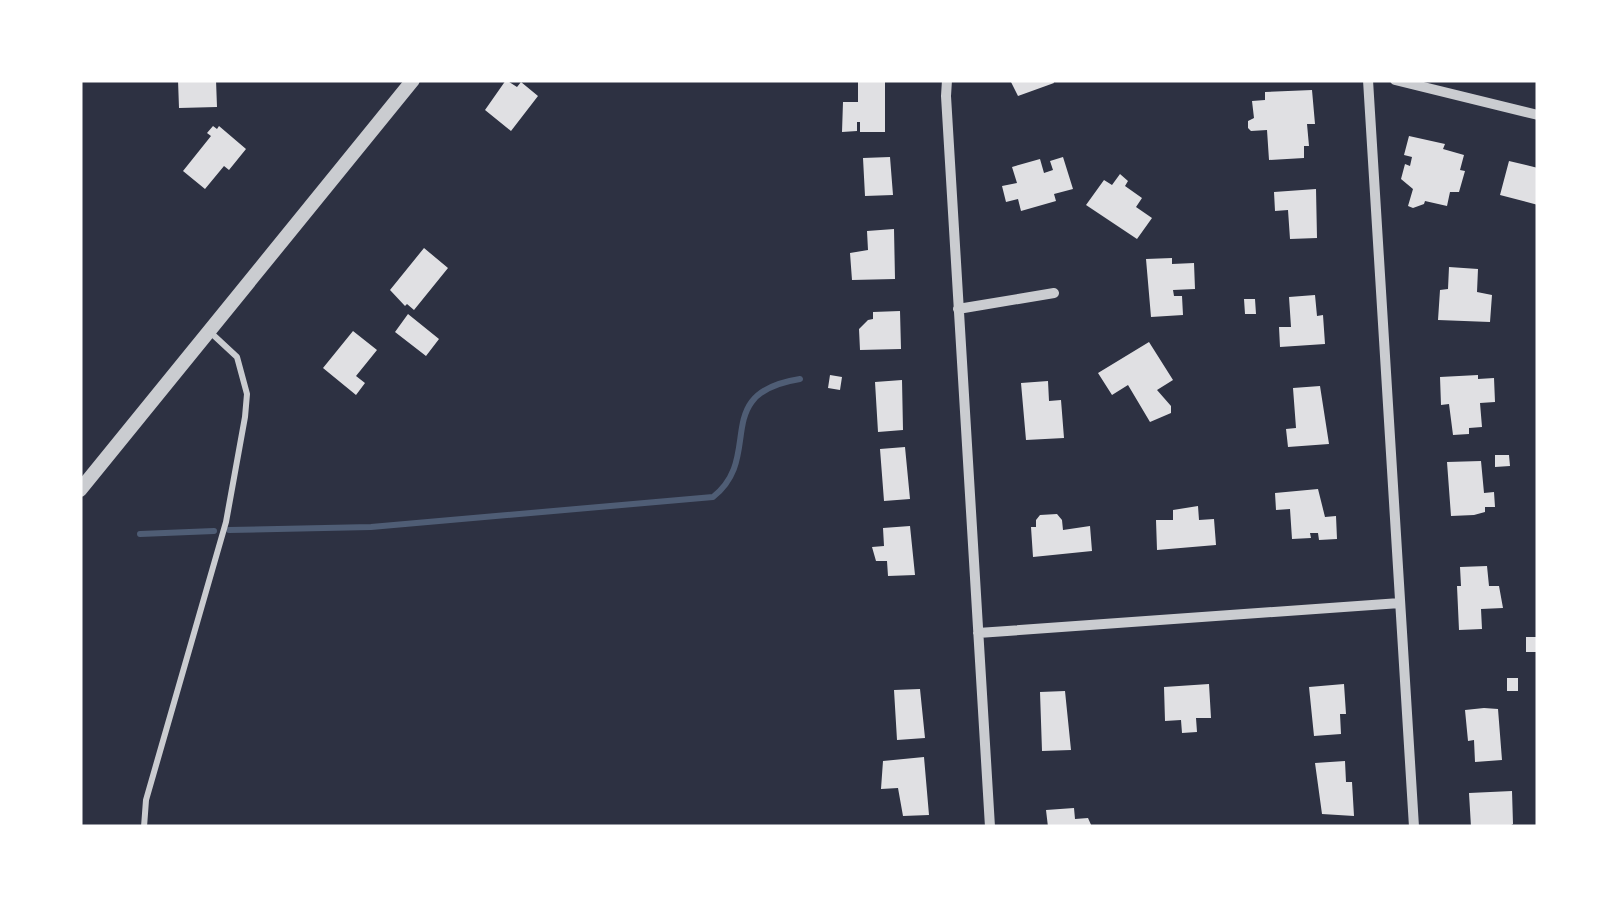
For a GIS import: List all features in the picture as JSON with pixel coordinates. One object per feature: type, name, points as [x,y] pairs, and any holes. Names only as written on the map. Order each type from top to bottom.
[{"type":"street","points":[[80,490],[413,80]]},
{"type":"street","points":[[947,80],[990,827]]},
{"type":"street","points":[[1368,80],[1414,827]]},
{"type":"street","points":[[1395,80],[1538,115]]},
{"type":"street","points":[[958,308],[1054,293]]},
{"type":"street","points":[[978,633],[1400,602]]},
{"type":"lane","points":[[144,827],[146,800],[226,522],[245,416],[244,374],[236,358],[209,331]]},
{"type":"building","points":[[178,80],[216,80],[217,107],[179,108]]},
{"type":"building","points":[[506,80],[517,87],[521,82],[538,96],[511,131],[485,110]]},
{"type":"building","points":[[1010,80],[1053,80],[1054,83],[1018,96]]},
{"type":"building","points":[[858,82],[885,82],[885,132],[860,132],[857,122],[857,131],[842,132],[843,102],[858,102]]},
{"type":"building","points":[[1312,90],[1315,124],[1307,124],[1309,146],[1304,146],[1304,158],[1269,160],[1267,130],[1248,128],[1248,121],[1254,118],[1252,101],[1265,100],[1265,92]]},
{"type":"building","points":[[213,126],[219,126],[246,149],[229,170],[224,166],[205,189],[183,171],[211,136],[207,133]]},
{"type":"building","points":[[1409,136],[1445,144],[1443,149],[1464,155],[1460,170],[1465,171],[1459,192],[1450,192],[1447,206],[1425,201],[1413,208],[1408,206],[1413,189],[1401,179],[1405,164],[1410,166],[1412,157],[1404,155]]},
{"type":"building","points":[[890,157],[893,195],[865,196],[863,158]]},
{"type":"building","points":[[1063,157],[1073,189],[1054,194],[1056,201],[1021,211],[1018,199],[1006,202],[1002,186],[1017,183],[1012,167],[1040,159],[1044,173],[1053,170],[1050,161]]},
{"type":"building","points":[[1509,161],[1538,168],[1538,205],[1500,195]]},
{"type":"building","points":[[1120,174],[1128,181],[1125,186],[1142,198],[1136,207],[1152,218],[1137,239],[1086,205],[1104,180],[1112,185]]},
{"type":"building","points":[[1316,189],[1317,238],[1290,239],[1288,210],[1275,211],[1274,192]]},
{"type":"building","points":[[894,229],[895,279],[852,280],[850,253],[868,250],[867,231]]},
{"type":"building","points":[[424,248],[448,268],[414,310],[390,290]]},
{"type":"building","points":[[1172,258],[1172,264],[1194,263],[1195,289],[1173,290],[1174,296],[1182,296],[1183,315],[1151,317],[1146,259]]},
{"type":"building","points":[[1449,267],[1478,269],[1477,292],[1492,295],[1490,322],[1438,320],[1440,290],[1448,289]]},
{"type":"building","points":[[1315,295],[1317,316],[1323,315],[1325,344],[1280,347],[1279,327],[1291,327],[1289,297]]},
{"type":"building","points":[[1244,299],[1255,299],[1256,314],[1245,314]]},
{"type":"building","points":[[900,311],[901,349],[860,350],[859,329],[873,319],[873,312]]},
{"type":"building","points":[[408,314],[439,339],[426,356],[395,332]]},
{"type":"building","points":[[353,331],[377,350],[356,376],[365,383],[356,395],[323,368]]},
{"type":"building","points":[[1149,342],[1173,380],[1157,390],[1171,406],[1171,413],[1150,422],[1128,385],[1112,395],[1098,373]]},
{"type":"building","points":[[830,375],[842,377],[840,390],[828,388]]},
{"type":"building","points":[[1478,375],[1478,379],[1494,378],[1495,402],[1480,403],[1482,427],[1469,428],[1469,434],[1453,435],[1449,404],[1441,405],[1440,377]]},
{"type":"building","points":[[902,380],[903,430],[878,432],[875,382]]},
{"type":"building","points":[[1048,381],[1049,401],[1061,400],[1064,438],[1026,440],[1021,383]]},
{"type":"building","points":[[1320,386],[1329,444],[1288,447],[1286,429],[1296,428],[1293,388]]},
{"type":"building","points":[[905,447],[910,499],[884,501],[880,449]]},
{"type":"building","points":[[1495,455],[1509,455],[1510,466],[1495,467]]},
{"type":"building","points":[[1481,461],[1484,493],[1494,492],[1495,507],[1485,507],[1485,512],[1474,515],[1451,516],[1447,462]]},
{"type":"building","points":[[1318,489],[1325,517],[1336,516],[1337,539],[1319,540],[1318,533],[1310,533],[1311,538],[1292,539],[1290,509],[1276,510],[1275,493]]},
{"type":"building","points":[[1198,506],[1199,520],[1214,519],[1216,545],[1157,550],[1156,520],[1173,520],[1173,510]]},
{"type":"building","points":[[1057,514],[1063,530],[1090,526],[1092,551],[1033,557],[1031,527],[1036,527],[1040,515]]},
{"type":"building","points":[[910,526],[915,575],[888,576],[887,561],[876,561],[872,547],[884,546],[883,528]]},
{"type":"building","points":[[1487,566],[1489,586],[1499,586],[1503,608],[1481,609],[1482,629],[1459,630],[1460,567]]},
{"type":"building","points":[[1526,637],[1538,637],[1538,652],[1526,652]]},
{"type":"building","points":[[1507,678],[1518,678],[1518,691],[1507,691]]},
{"type":"building","points":[[1209,684],[1211,718],[1196,718],[1197,732],[1182,733],[1181,720],[1165,721],[1164,687]]},
{"type":"building","points":[[1344,684],[1346,714],[1340,714],[1341,734],[1314,736],[1309,687]]},
{"type":"building","points":[[920,689],[925,738],[897,740],[894,690]]},
{"type":"building","points":[[1065,691],[1071,750],[1042,751],[1040,692]]},
{"type":"building","points":[[1498,709],[1502,760],[1475,762],[1474,740],[1468,741],[1465,710]]},
{"type":"building","points":[[924,757],[929,815],[903,816],[898,788],[881,789],[883,761]]},
{"type":"building","points":[[1345,761],[1346,782],[1352,782],[1354,816],[1322,814],[1315,763]]},
{"type":"building","points":[[1512,791],[1513,824],[1471,827],[1469,793]]},
{"type":"building","points":[[1074,808],[1075,819],[1088,818],[1092,827],[1048,827],[1046,810]]},
{"type":"waterway","points":[[229,530],[371,527],[713,497],[728,481],[736,463],[746,412],[755,398],[772,386],[800,379]]},
{"type":"waterway","points":[[140,534],[214,531]]}]
